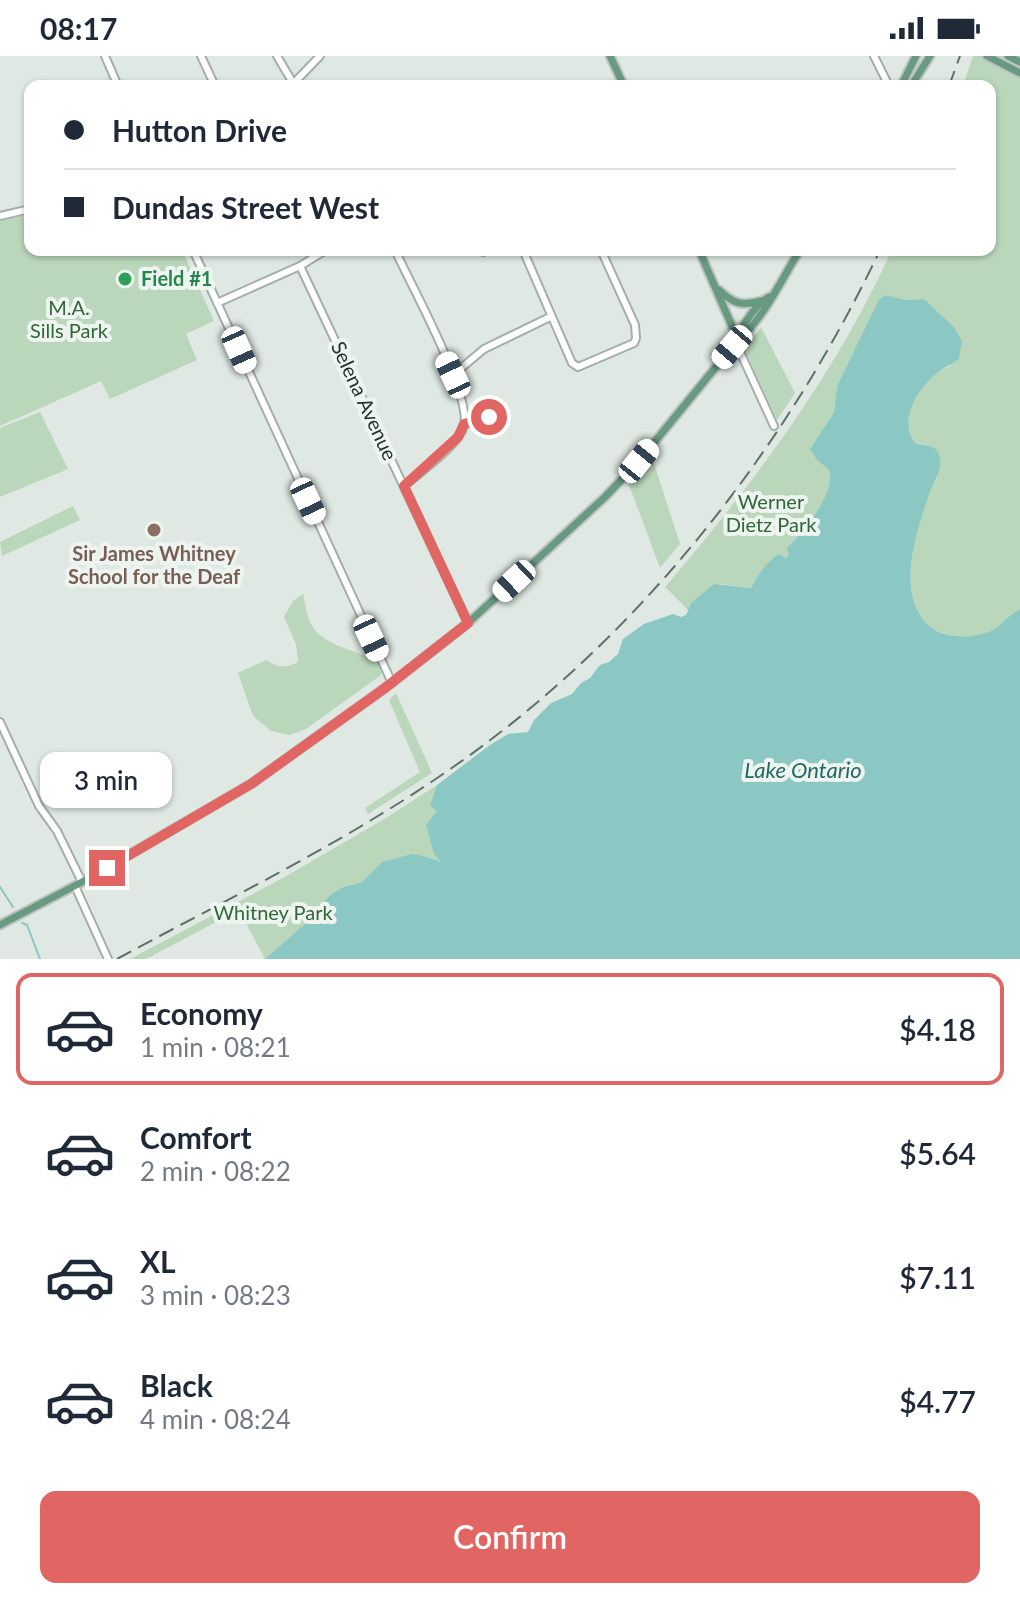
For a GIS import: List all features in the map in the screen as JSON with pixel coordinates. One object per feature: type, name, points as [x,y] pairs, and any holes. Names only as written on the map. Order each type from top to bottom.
[{"type":"main road","points":[[610,56],[621,80]]},
{"type":"main road","points":[[904,80],[916,56]]},
{"type":"main road","points":[[915,80],[930,56]]},
{"type":"main road","points":[[987,56],[1020,73]]},
{"type":"main road","points":[[1008,56],[1020,62]]},
{"type":"main road","points":[[702,256],[738,340]]},
{"type":"main road","points":[[0,925],[78,884],[251,784],[392,683],[468,623],[605,497],[639,461],[738,340],[742,329],[796,256]]},
{"type":"main road","points":[[717,289],[744,305],[766,298]]},
{"type":"street","points":[[105,56],[115,80]]},
{"type":"street","points":[[201,56],[212,80]]},
{"type":"street","points":[[277,56],[289,80]]},
{"type":"street","points":[[297,80],[320,56]]},
{"type":"street","points":[[874,56],[886,80]]},
{"type":"street","points":[[0,216],[24,210]]},
{"type":"street","points":[[196,256],[392,683]]},
{"type":"street","points":[[217,303],[316,256]]},
{"type":"street","points":[[398,256],[453,375],[463,407],[464,424],[458,437],[404,486]]},
{"type":"street","points":[[525,256],[550,317],[572,363],[578,367],[634,343],[636,338],[635,325],[604,256]]},
{"type":"street","name":"Selena Avenue","points":[[300,266],[468,623]]},
{"type":"street","points":[[453,375],[484,349],[550,317]]},
{"type":"street","points":[[738,340],[741,354],[774,426]]},
{"type":"street","points":[[464,424],[489,417]]},
{"type":"street","points":[[0,722],[39,806],[57,831],[108,959]]},
{"type":"green space","name":"Werner Dietz Park","points":[[973,56],[1020,56],[1020,609],[988,632],[970,636],[951,635],[934,629],[918,610],[912,595],[911,578],[914,542],[938,468],[933,447],[914,442],[909,420],[922,387],[950,366],[954,327],[924,299],[906,300],[886,295],[879,299],[837,386],[834,412],[811,447],[817,460],[829,470],[828,490],[818,512],[788,547],[786,558],[773,558],[751,588],[720,584],[691,603],[688,610],[665,587],[730,509],[819,384],[870,296],[889,256],[996,256],[996,80],[965,80]]},
{"type":"green space","name":"M.A. Sills Park","points":[[24,215],[24,256],[185,256],[214,321],[186,334],[197,360],[110,399],[101,381],[0,426],[0,221]]},
{"type":"green space","points":[[761,327],[795,393],[777,420],[744,348]]},
{"type":"green space","points":[[40,412],[68,469],[0,497],[0,428]]},
{"type":"green space","points":[[653,460],[680,544],[660,568],[629,485]]},
{"type":"green space","points":[[73,506],[80,520],[2,556],[0,542]]},
{"type":"green space","points":[[303,594],[310,621],[317,632],[334,644],[373,660],[381,666],[381,675],[306,729],[290,735],[271,731],[253,716],[238,673],[266,660],[282,666],[298,662],[296,644],[284,617],[293,601]]},
{"type":"green space","points":[[396,693],[432,773],[368,814],[365,808],[420,772],[389,700]]},
{"type":"green space","name":"Whitney Park","points":[[437,785],[430,805],[438,811],[441,863],[411,854],[382,862],[362,882],[343,887],[330,895],[308,921],[265,959],[239,910],[146,959],[130,959],[283,878]]},
{"type":"water","name":"Lake Ontario","points":[[886,295],[906,300],[924,299],[954,327],[962,341],[959,359],[930,379],[917,395],[910,414],[910,433],[914,442],[935,449],[940,460],[914,543],[912,595],[918,610],[927,624],[942,633],[970,636],[996,628],[1020,609],[1020,959],[265,959],[308,921],[330,895],[343,887],[362,882],[382,862],[411,854],[441,862],[434,854],[426,825],[437,811],[430,805],[437,785],[508,734],[528,732],[534,720],[551,703],[572,694],[600,665],[618,654],[623,639],[644,624],[673,614],[686,615],[691,603],[714,584],[751,588],[775,557],[779,554],[786,558],[789,554],[787,548],[810,522],[828,490],[829,470],[810,449],[834,412],[837,386],[879,299]]},
{"type":"waterway","points":[[0,887],[13,907]]},
{"type":"waterway","points":[[22,923],[27,925],[40,959]]},
{"type":"railway","points":[[951,80],[960,56]]},
{"type":"railway","points":[[117,959],[324,848],[404,800],[512,723],[578,667],[639,606],[696,541],[749,472],[797,401],[877,256]]},
{"type":"place","name":"Field #1","points":[[125,279]]},
{"type":"place","name":"Sir James Whitney School for the Deaf","points":[[154,530]]},
{"type":"route","points":[[107,868],[251,784],[385,688],[468,623],[404,486],[458,437],[464,424],[489,417]]}]
